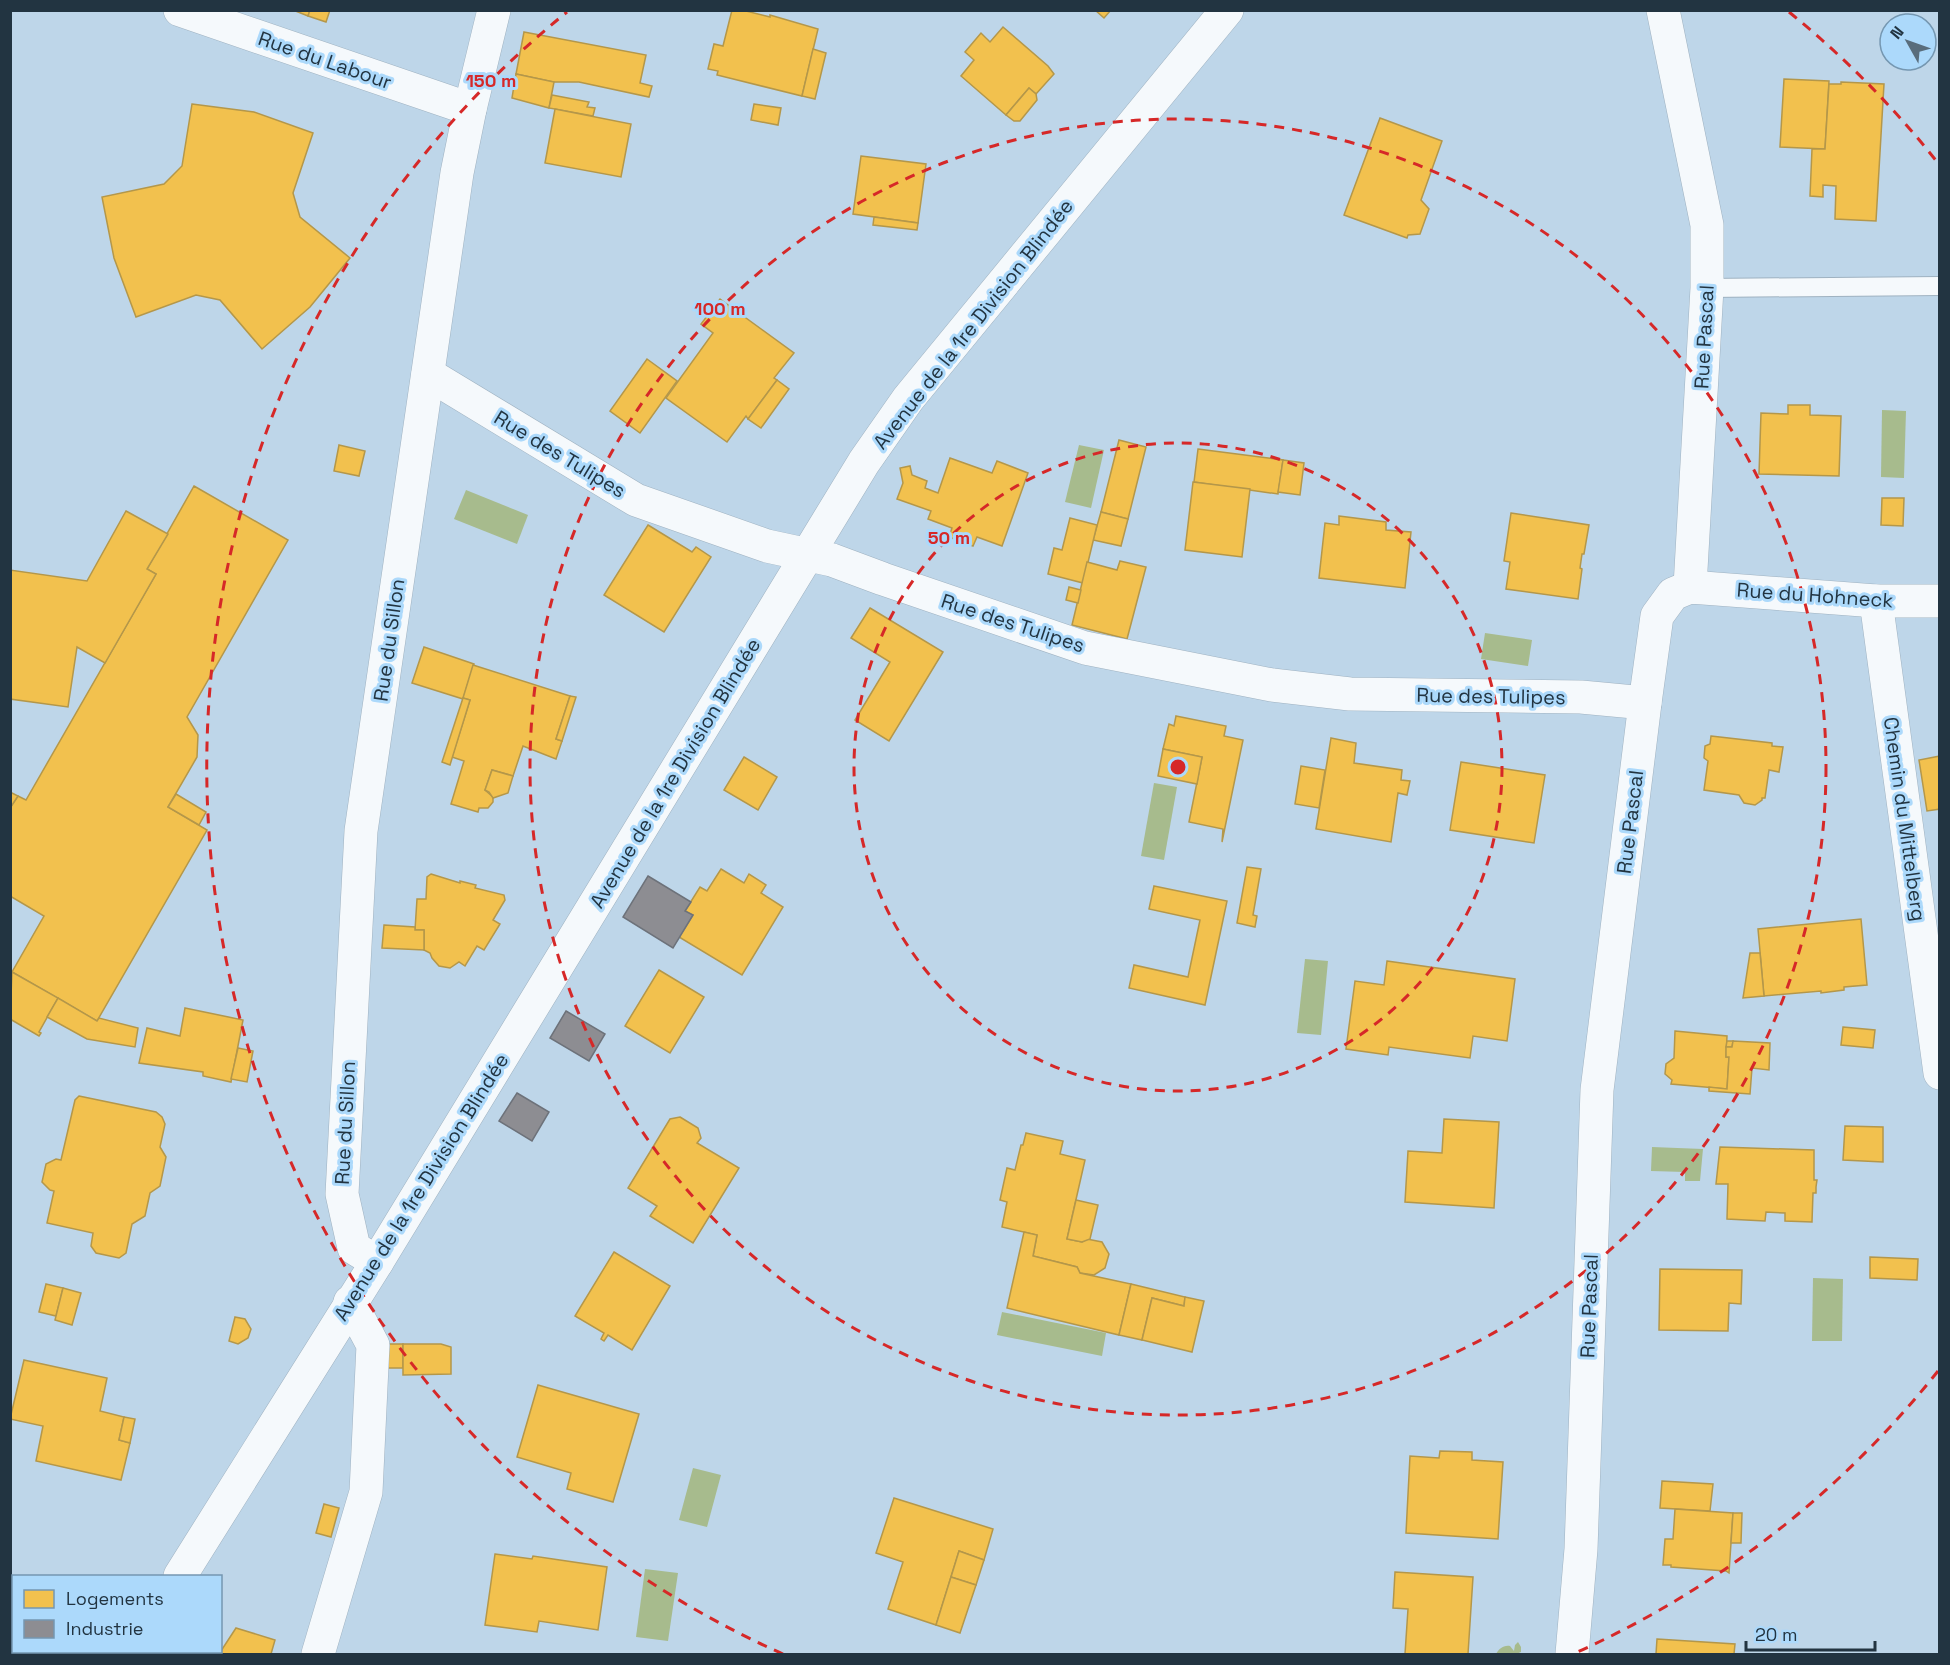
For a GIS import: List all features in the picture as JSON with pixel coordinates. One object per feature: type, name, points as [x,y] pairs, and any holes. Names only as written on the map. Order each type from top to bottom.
[{"type":"street","name":"Rue du Labour","points":[[180,10],[470,109]]},
{"type":"street","name":"Rue du Sillon","points":[[376,1262],[354,1248],[342,1194],[361,831],[457,173],[494,10]]},
{"type":"street","name":"Avenue de la 1re Division Blindée","points":[[181,1575],[376,1262],[864,462],[908,399],[1227,10]]},
{"type":"street","name":"Rue Pascal","points":[[1572,1654],[1581,1549],[1596,1090],[1657,616],[1672,594],[1690,587],[1707,288],[1707,225],[1663,10]]},
{"type":"street","name":"Rue des Tulipes","points":[[428,374],[636,500],[766,546],[832,560],[1085,648],[1272,685],[1350,694],[1581,697],[1645,703]]},
{"type":"street","name":"Rue du Hohneck","points":[[1690,587],[1876,601],[1940,601]]},
{"type":"street","name":"Chemin du Mittelberg","points":[[1876,601],[1940,1073]]},
{"type":"street","points":[[318,1654],[366,1492],[373,1345],[350,1302]]},
{"type":"lane","points":[[1707,288],[1940,286]]},
{"type":"shaded area","points":[[1882,410],[1906,411],[1904,478],[1881,477]]},
{"type":"shaded area","points":[[1079,445],[1104,450],[1091,508],[1065,502]]},
{"type":"shaded area","points":[[466,490],[528,515],[517,544],[454,519]]},
{"type":"shaded area","points":[[1485,633],[1532,640],[1528,666],[1481,659]]},
{"type":"shaded area","points":[[1154,783],[1177,787],[1164,860],[1141,856]]},
{"type":"shaded area","points":[[1305,959],[1328,961],[1321,1035],[1297,1033]]},
{"type":"shaded area","points":[[1652,1147],[1703,1149],[1700,1181],[1685,1181],[1685,1172],[1651,1171]]},
{"type":"shaded area","points":[[1813,1278],[1843,1279],[1842,1341],[1812,1341]]},
{"type":"shaded area","points":[[1002,1312],[1106,1333],[1102,1356],[997,1335]]},
{"type":"shaded area","points":[[693,1468],[721,1475],[707,1527],[679,1520]]},
{"type":"shaded area","points":[[645,1569],[678,1573],[668,1641],[636,1637]]},
{"type":"shaded area","points":[[1518,1642],[1521,1652],[1496,1654],[1505,1646],[1510,1646],[1514,1651]]},
{"type":"building: Logements","points":[[293,10],[310,10],[308,16]]},
{"type":"building: Logements","points":[[310,10],[330,10],[326,22],[308,16]]},
{"type":"building: Logements","points":[[732,10],[742,10],[770,17],[770,15],[818,29],[802,96],[717,75],[718,71],[708,69],[714,44],[723,46]]},
{"type":"building: Logements","points":[[1095,10],[1111,10],[1104,18]]},
{"type":"building: Logements","points":[[1003,27],[1048,66],[1054,74],[1036,94],[1029,88],[1006,115],[961,76],[974,60],[965,52],[981,33],[990,42]]},
{"type":"building: Logements","points":[[524,32],[646,55],[640,83],[652,86],[649,97],[579,82],[554,82],[516,74]]},
{"type":"building: Logements","points":[[813,49],[826,53],[815,99],[802,96]]},
{"type":"building: Logements","points":[[516,74],[554,82],[549,108],[512,98]]},
{"type":"building: Logements","points":[[1784,79],[1829,81],[1825,149],[1780,147]]},
{"type":"building: Logements","points":[[1841,82],[1884,84],[1876,221],[1835,219],[1836,186],[1823,185],[1823,197],[1810,196],[1812,149],[1825,149],[1829,84],[1841,84]]},
{"type":"building: Logements","points":[[1029,88],[1036,94],[1037,100],[1020,121],[1014,121],[1006,115]]},
{"type":"building: Logements","points":[[552,95],[589,102],[587,107],[595,108],[593,116],[549,108]]},
{"type":"building: Logements","points":[[192,104],[254,112],[313,133],[293,193],[300,217],[350,258],[310,307],[262,349],[220,300],[196,295],[136,317],[114,258],[102,197],[164,184],[182,166]]},
{"type":"building: Logements","points":[[754,104],[781,108],[778,125],[751,120]]},
{"type":"building: Logements","points":[[555,109],[631,124],[621,177],[545,163]]},
{"type":"building: Logements","points":[[1380,118],[1442,141],[1421,200],[1429,209],[1420,234],[1408,235],[1407,238],[1344,215]]},
{"type":"building: Logements","points":[[861,156],[926,164],[918,223],[853,214]]},
{"type":"building: Logements","points":[[874,217],[918,223],[917,230],[873,225]]},
{"type":"building: Logements","points":[[720,299],[794,353],[774,378],[777,380],[748,419],[746,416],[727,442],[666,398],[713,333],[701,324]]},
{"type":"building: Logements","points":[[647,359],[677,381],[640,433],[610,411]]},
{"type":"building: Logements","points":[[777,380],[789,389],[761,428],[748,419]]},
{"type":"building: Logements","points":[[1788,405],[1810,405],[1810,415],[1841,416],[1839,476],[1759,474],[1761,413],[1788,414]]},
{"type":"building: Logements","points":[[1119,440],[1146,447],[1128,519],[1101,512]]},
{"type":"building: Logements","points":[[339,445],[365,451],[359,476],[334,471]]},
{"type":"building: Logements","points":[[1198,449],[1283,460],[1278,494],[1194,482]]},
{"type":"building: Logements","points":[[950,458],[992,473],[997,461],[1028,473],[1002,546],[977,537],[973,546],[949,537],[952,528],[928,519],[931,511],[897,499],[903,483],[900,468],[910,466],[912,475],[927,481],[925,488],[938,493]]},
{"type":"building: Logements","points":[[1283,460],[1304,463],[1300,495],[1278,492]]},
{"type":"building: Logements","points":[[1193,482],[1250,489],[1242,557],[1185,550]]},
{"type":"building: Logements","points":[[194,486],[288,540],[187,717],[198,735],[197,757],[168,807],[207,830],[97,1021],[12,972],[44,916],[10,896],[10,808],[18,796],[26,800],[156,574],[147,569]]},
{"type":"building: Logements","points":[[1882,498],[1904,498],[1903,526],[1881,525]]},
{"type":"building: Logements","points":[[126,511],[168,534],[147,569],[156,574],[105,663],[77,647],[68,707],[10,699],[10,570],[87,581]]},
{"type":"building: Logements","points":[[1101,512],[1128,519],[1121,546],[1093,540]]},
{"type":"building: Logements","points":[[1511,513],[1589,525],[1584,554],[1582,554],[1578,599],[1506,589],[1510,562],[1504,561]]},
{"type":"building: Logements","points":[[1339,516],[1386,522],[1386,530],[1411,532],[1405,588],[1319,578],[1325,523],[1339,525]]},
{"type":"building: Logements","points":[[1070,518],[1097,525],[1083,583],[1048,574],[1054,548],[1062,550]]},
{"type":"building: Logements","points":[[648,525],[692,552],[696,547],[711,557],[664,632],[604,595]]},
{"type":"building: Logements","points":[[1120,561],[1146,567],[1127,639],[1072,625],[1087,562],[1117,570]]},
{"type":"building: Logements","points":[[1069,587],[1081,590],[1078,603],[1066,600]]},
{"type":"building: Logements","points":[[870,608],[943,652],[889,741],[855,720],[890,662],[851,638]]},
{"type":"building: Logements","points":[[424,647],[474,664],[463,699],[412,683]]},
{"type":"building: Logements","points":[[473,665],[570,696],[556,739],[562,741],[556,759],[523,746],[513,776],[492,770],[485,790],[493,797],[493,802],[488,808],[479,808],[478,812],[451,804],[464,761],[452,757],[470,700],[463,698]]},
{"type":"building: Logements","points":[[570,696],[576,697],[562,741],[556,739]]},
{"type":"building: Logements","points":[[463,698],[470,700],[450,765],[442,762]]},
{"type":"building: Logements","points":[[1176,716],[1226,726],[1224,736],[1243,740],[1222,842],[1223,829],[1189,822],[1202,757],[1163,749],[1169,724],[1174,726]]},
{"type":"building: Logements","points":[[1711,736],[1772,743],[1772,746],[1783,747],[1779,772],[1769,770],[1765,798],[1755,805],[1744,803],[1739,795],[1704,790],[1708,761],[1704,758],[1705,746],[1710,744]]},
{"type":"building: Logements","points":[[1331,738],[1356,743],[1354,763],[1402,770],[1401,780],[1410,781],[1407,795],[1398,793],[1391,842],[1316,829]]},
{"type":"building: Logements","points":[[1163,749],[1202,757],[1197,784],[1158,776]]},
{"type":"building: Logements","points":[[1940,756],[1940,809],[1927,811],[1919,760]]},
{"type":"building: Logements","points":[[744,757],[777,777],[758,810],[724,790]]},
{"type":"building: Logements","points":[[1461,762],[1545,775],[1534,843],[1450,830]]},
{"type":"building: Logements","points":[[1301,766],[1325,770],[1319,808],[1295,804]]},
{"type":"building: Logements","points":[[492,770],[513,776],[508,793],[493,798],[485,790]]},
{"type":"building: Logements","points":[[10,792],[18,796],[10,808]]},
{"type":"building: Logements","points":[[176,794],[206,812],[199,825],[168,807]]},
{"type":"building: Logements","points":[[1247,867],[1261,869],[1253,915],[1257,916],[1255,927],[1237,923]]},
{"type":"building: Logements","points":[[721,869],[744,883],[749,874],[766,885],[761,893],[783,907],[742,975],[679,937],[693,915],[685,911],[700,887],[707,891]]},
{"type":"building: Logements","points":[[431,874],[460,883],[460,881],[476,885],[475,888],[504,895],[505,900],[493,920],[500,924],[484,950],[477,946],[465,966],[459,962],[450,968],[439,966],[430,953],[424,950],[424,930],[415,930],[417,899],[426,899],[427,877]]},
{"type":"building: Logements","points":[[1154,886],[1227,901],[1205,1005],[1129,988],[1134,965],[1188,977],[1200,920],[1149,909]]},
{"type":"building: Logements","points":[[1861,919],[1867,985],[1844,987],[1844,990],[1821,993],[1821,991],[1764,996],[1758,929]]},
{"type":"building: Logements","points":[[384,925],[415,927],[415,930],[424,930],[424,950],[382,948]]},
{"type":"building: Logements","points":[[1750,953],[1760,953],[1764,996],[1743,998]]},
{"type":"building: Logements","points":[[1387,961],[1515,979],[1507,1041],[1473,1036],[1470,1058],[1389,1047],[1388,1055],[1346,1049],[1355,981],[1384,985]]},
{"type":"building: Logements","points":[[659,970],[704,997],[670,1053],[625,1026]]},
{"type":"building: Logements","points":[[12,972],[58,998],[39,1036],[10,1019]]},
{"type":"building: Logements","points":[[58,998],[97,1021],[99,1018],[138,1028],[135,1047],[87,1039],[47,1017]]},
{"type":"building: Logements","points":[[185,1008],[243,1020],[231,1082],[203,1076],[203,1072],[139,1063],[147,1028],[180,1036]]},
{"type":"building: Logements","points":[[1843,1027],[1875,1030],[1873,1048],[1841,1045]]},
{"type":"building: Logements","points":[[1675,1031],[1727,1036],[1726,1057],[1729,1057],[1727,1089],[1671,1084],[1672,1080],[1665,1074],[1666,1064],[1674,1058]]},
{"type":"building: Logements","points":[[1727,1041],[1733,1041],[1732,1047],[1726,1047]]},
{"type":"building: Logements","points":[[1733,1041],[1770,1043],[1769,1070],[1752,1068],[1750,1094],[1709,1091],[1709,1087],[1727,1089],[1729,1057],[1726,1057],[1726,1047],[1732,1047]]},
{"type":"building: Logements","points":[[238,1048],[253,1051],[247,1082],[231,1079]]},
{"type":"building: Logements","points":[[79,1096],[156,1112],[165,1124],[160,1147],[166,1157],[160,1186],[150,1193],[145,1216],[132,1224],[126,1253],[119,1258],[96,1253],[91,1246],[93,1233],[47,1223],[54,1191],[42,1182],[46,1164],[56,1159],[61,1160],[75,1100]]},
{"type":"building: Logements","points":[[680,1117],[698,1128],[701,1138],[697,1143],[739,1168],[693,1243],[650,1216],[657,1206],[628,1188],[670,1119]]},
{"type":"building: Logements","points":[[1444,1119],[1499,1122],[1494,1208],[1405,1202],[1408,1151],[1442,1153]]},
{"type":"building: Logements","points":[[1845,1126],[1883,1127],[1883,1162],[1843,1160]]},
{"type":"building: Logements","points":[[1026,1133],[1063,1141],[1060,1154],[1085,1160],[1067,1239],[1102,1242],[1109,1254],[1105,1268],[1094,1275],[1080,1273],[1077,1267],[1033,1256],[1037,1235],[1002,1227],[1007,1202],[1000,1200],[1007,1168],[1015,1170]]},
{"type":"building: Logements","points":[[1720,1147],[1814,1150],[1814,1180],[1817,1180],[1816,1193],[1813,1193],[1812,1222],[1785,1221],[1785,1213],[1766,1212],[1765,1221],[1727,1219],[1728,1184],[1716,1184]]},
{"type":"building: Logements","points":[[1076,1200],[1098,1205],[1090,1239],[1082,1242],[1067,1239]]},
{"type":"building: Logements","points":[[1024,1232],[1037,1235],[1033,1256],[1077,1267],[1080,1273],[1131,1284],[1119,1335],[1007,1308]]},
{"type":"building: Logements","points":[[614,1252],[670,1286],[632,1350],[608,1335],[604,1341],[601,1339],[604,1333],[575,1316]]},
{"type":"building: Logements","points":[[1870,1257],[1918,1259],[1917,1280],[1870,1278]]},
{"type":"building: Logements","points":[[1660,1269],[1742,1270],[1741,1304],[1729,1303],[1728,1331],[1659,1330]]},
{"type":"building: Logements","points":[[46,1284],[63,1288],[56,1316],[39,1312]]},
{"type":"building: Logements","points":[[1131,1284],[1185,1297],[1184,1306],[1152,1298],[1142,1340],[1119,1335]]},
{"type":"building: Logements","points":[[63,1288],[81,1293],[72,1325],[55,1320]]},
{"type":"building: Logements","points":[[1185,1297],[1204,1301],[1192,1352],[1142,1340],[1152,1298],[1184,1306]]},
{"type":"building: Logements","points":[[235,1317],[245,1319],[251,1329],[248,1338],[238,1344],[229,1341]]},
{"type":"building: Logements","points":[[388,1344],[403,1344],[403,1368],[388,1368]]},
{"type":"building: Logements","points":[[403,1344],[441,1344],[451,1347],[451,1374],[403,1375]]},
{"type":"building: Logements","points":[[24,1360],[107,1378],[100,1411],[124,1417],[119,1440],[130,1443],[121,1480],[36,1461],[43,1426],[10,1419]]},
{"type":"building: Logements","points":[[538,1385],[639,1414],[613,1502],[567,1489],[571,1473],[517,1457]]},
{"type":"building: Logements","points":[[124,1417],[135,1419],[130,1443],[119,1440]]},
{"type":"building: Logements","points":[[1440,1451],[1472,1452],[1472,1460],[1503,1462],[1498,1539],[1406,1533],[1410,1456],[1439,1458]]},
{"type":"building: Logements","points":[[1662,1481],[1713,1484],[1710,1511],[1660,1508]]},
{"type":"building: Logements","points":[[894,1498],[993,1529],[984,1560],[959,1551],[936,1625],[888,1609],[903,1562],[876,1553]]},
{"type":"building: Logements","points":[[324,1504],[339,1508],[331,1537],[316,1533]]},
{"type":"building: Logements","points":[[1675,1509],[1733,1513],[1729,1573],[1663,1565],[1665,1539],[1673,1539]]},
{"type":"building: Logements","points":[[1733,1513],[1742,1513],[1741,1543],[1731,1543]]},
{"type":"building: Logements","points":[[959,1551],[984,1560],[976,1585],[951,1577]]},
{"type":"building: Logements","points":[[495,1554],[532,1559],[533,1556],[607,1567],[598,1630],[539,1621],[537,1632],[485,1625]]},
{"type":"building: Logements","points":[[1395,1572],[1473,1577],[1468,1654],[1405,1654],[1408,1609],[1393,1608]]},
{"type":"building: Logements","points":[[951,1577],[976,1585],[960,1633],[936,1625]]},
{"type":"building: Logements","points":[[236,1628],[275,1640],[271,1654],[219,1654],[222,1653]]},
{"type":"building: Logements","points":[[1657,1639],[1735,1644],[1734,1654],[1656,1654]]},
{"type":"building: Industrie","points":[[648,876],[691,902],[685,911],[693,915],[673,948],[623,917]]},
{"type":"building: Industrie","points":[[566,1011],[605,1034],[589,1061],[550,1038]]},
{"type":"building: Industrie","points":[[517,1093],[549,1112],[532,1141],[499,1121]]}]
